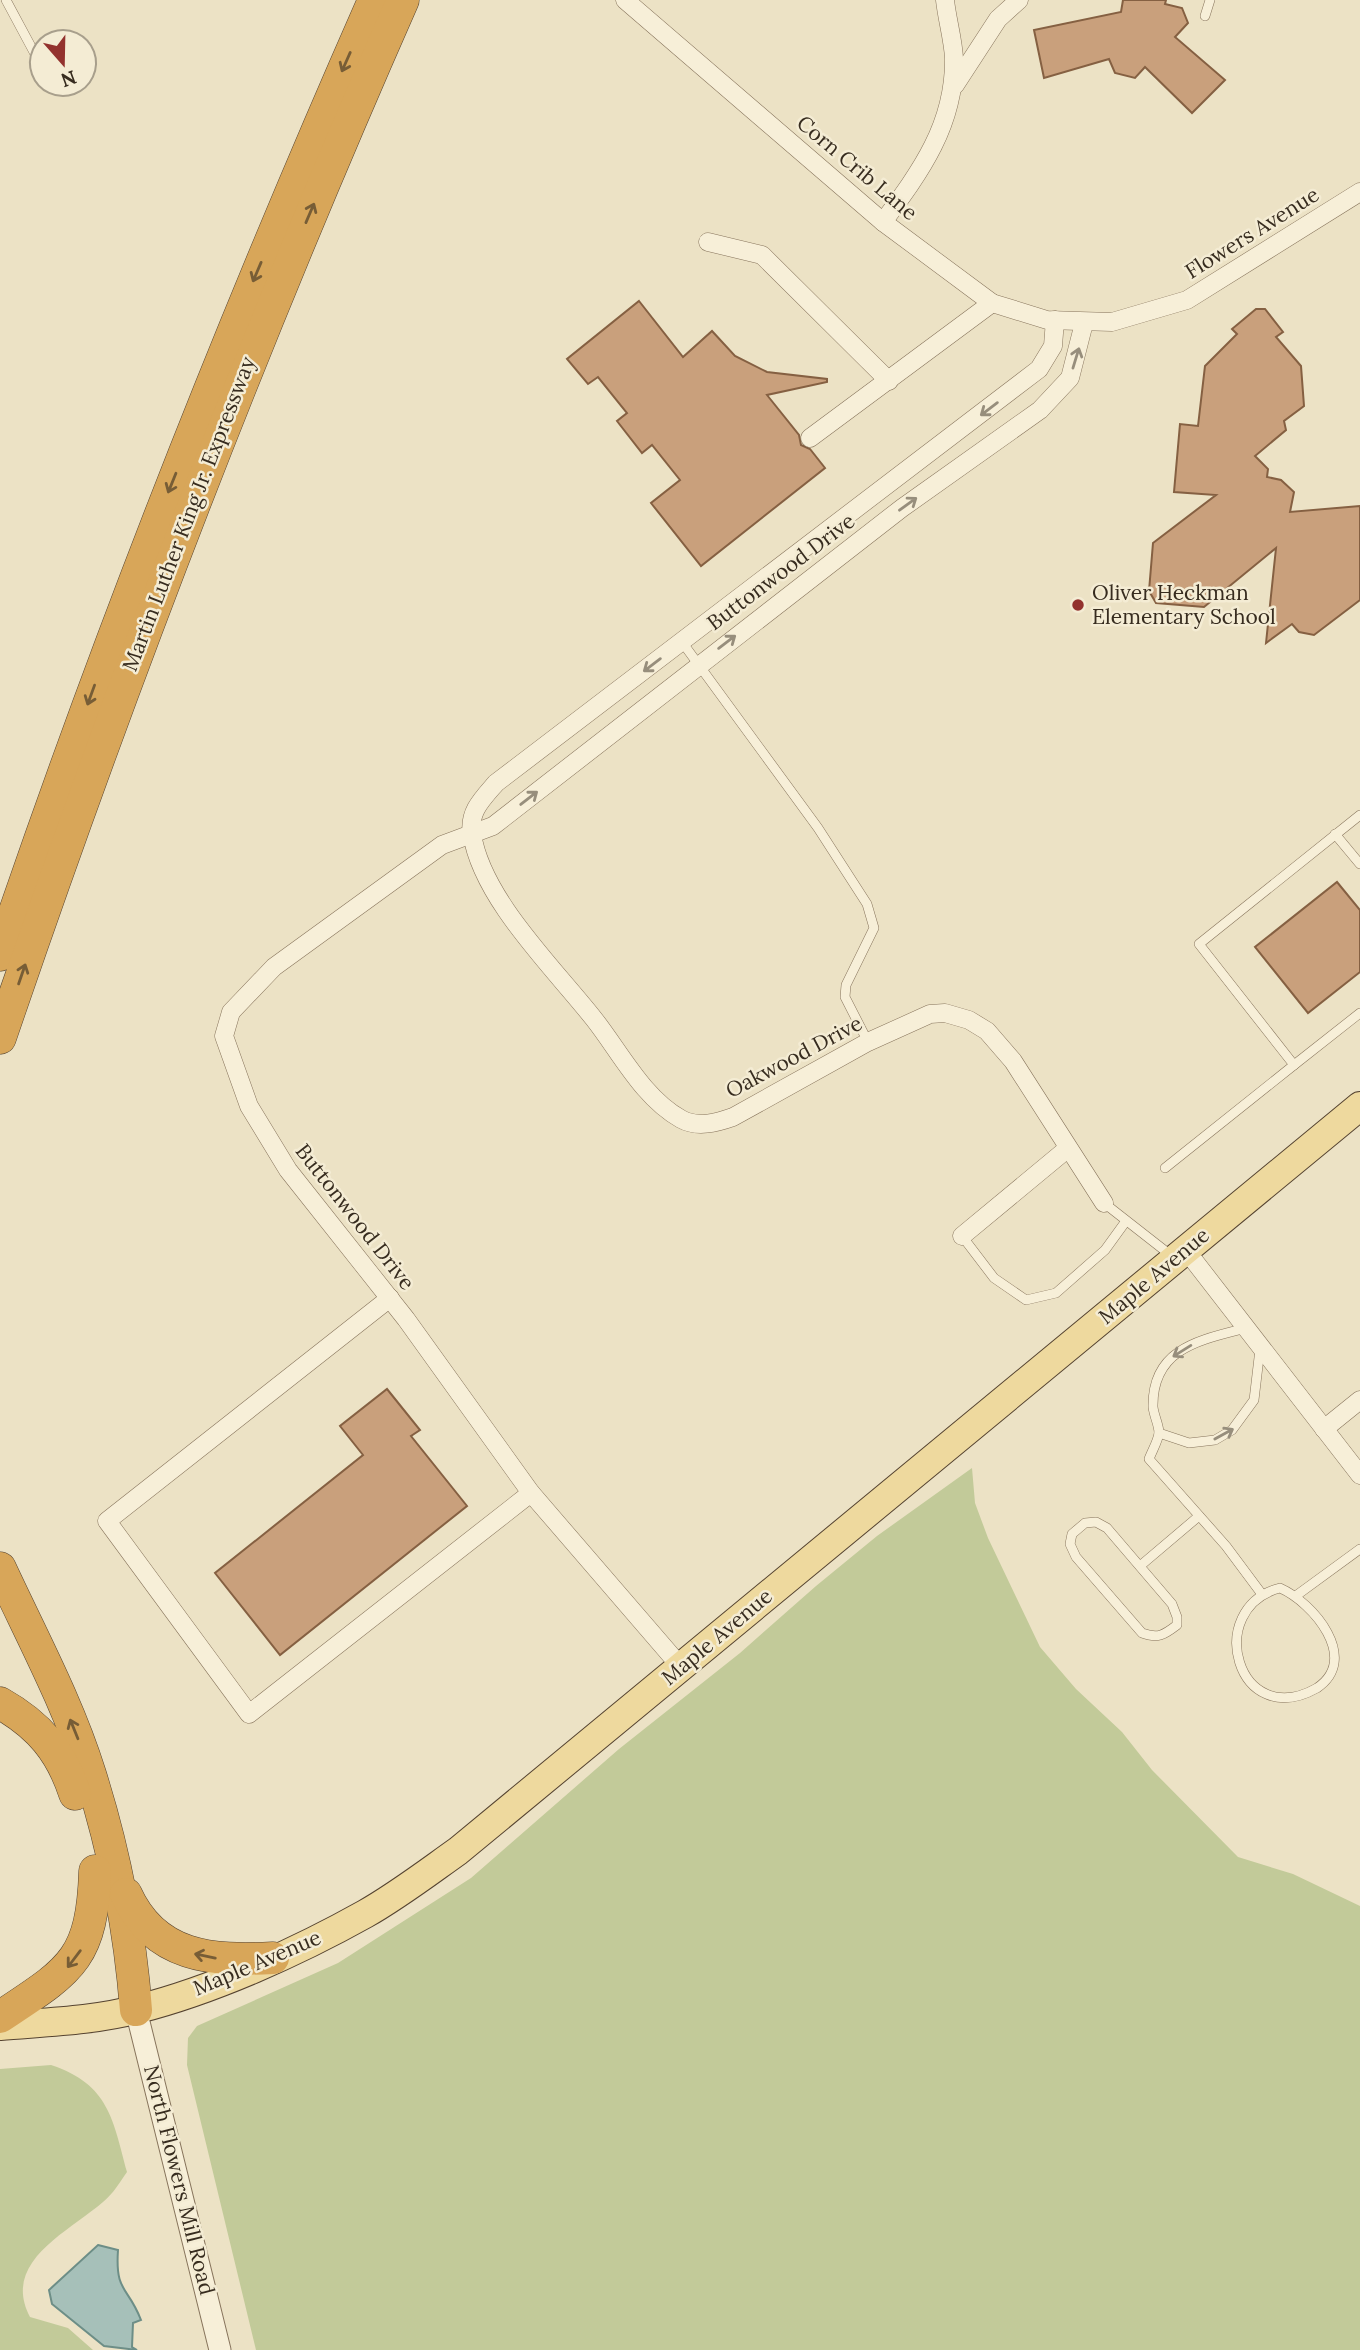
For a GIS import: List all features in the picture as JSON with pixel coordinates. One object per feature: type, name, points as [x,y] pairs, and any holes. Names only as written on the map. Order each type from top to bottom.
[{"type":"highway","name":"Martin Luther King Jr. Expressway","points":[[0,955],[89,700],[164,503],[232,331],[374,0]]},
{"type":"highway","name":"Martin Luther King Jr. Expressway","points":[[0,1038],[114,709],[184,525],[277,293],[403,0]]},
{"type":"highway","points":[[0,1568],[77,1737],[90,1773],[105,1869],[91,1924],[79,1954],[59,1977],[0,2017]]},
{"type":"highway","points":[[0,1703],[44,1734],[61,1756],[105,1869],[132,1949],[136,2010]]},
{"type":"highway","points":[[105,1869],[156,1935],[174,1947],[199,1956],[226,1960],[273,1958]]},
{"type":"main road","name":"Maple Avenue","points":[[0,2026],[88,2019],[136,2010],[204,1987],[366,1914],[458,1852],[1360,1107]]},
{"type":"street","name":"Corn Crib Lane","points":[[625,0],[883,222],[992,303],[1055,320],[1084,323]]},
{"type":"street","points":[[883,222],[927,162],[944,126],[954,58],[945,0]]},
{"type":"street","points":[[951,92],[991,28],[1019,0]]},
{"type":"street","name":"Flowers Avenue","points":[[1084,323],[1112,322],[1187,300],[1360,192]]},
{"type":"street","points":[[708,242],[762,254],[889,381]]},
{"type":"street","points":[[810,438],[992,303]]},
{"type":"street","name":"Buttonwood Drive","points":[[471,832],[476,806],[496,783],[1039,369],[1052,346],[1055,320]]},
{"type":"street","name":"Buttonwood Drive","points":[[681,1667],[531,1493],[390,1298],[270,1143],[250,1106],[227,1051],[225,1023],[248,992],[274,967],[442,845],[493,826],[902,508],[1051,400],[1070,378],[1084,323]]},
{"type":"street","name":"Oakwood Drive","points":[[471,832],[488,878],[524,934],[654,1096],[684,1121],[717,1123],[733,1117],[868,1042],[930,1014],[945,1013],[969,1020],[987,1031],[1013,1061],[1104,1203]]},
{"type":"street","points":[[962,1236],[1067,1149]]},
{"type":"street","points":[[1180,1254],[1246,1328],[1360,1475]]},
{"type":"street","points":[[390,1298],[107,1521],[249,1714],[531,1493]]},
{"type":"street","points":[[1324,1429],[1360,1400]]},
{"type":"street","name":"North Flowers Mill Road","points":[[136,2010],[220,2350]]},
{"type":"lane","points":[[6,0],[28,41]]},
{"type":"lane","points":[[1205,16],[1210,0]]},
{"type":"lane","points":[[682,642],[818,828],[867,904],[874,929],[846,985],[845,997],[868,1042]]},
{"type":"lane","points":[[1294,1065],[1199,944],[1360,815]]},
{"type":"lane","points":[[1335,834],[1360,864]]},
{"type":"lane","points":[[1165,1168],[1360,1013]]},
{"type":"lane","points":[[1104,1203],[1180,1254]]},
{"type":"lane","points":[[962,1236],[994,1278],[1026,1300],[1056,1293],[1105,1250],[1126,1220]]},
{"type":"lane","points":[[1246,1328],[1199,1341],[1176,1353],[1162,1367],[1154,1386],[1153,1410],[1159,1433],[1149,1459],[1261,1593]]},
{"type":"lane","points":[[1159,1433],[1189,1443],[1214,1440],[1232,1430],[1254,1400],[1261,1347]]},
{"type":"lane","points":[[1140,1566],[1199,1516]]},
{"type":"lane","points":[[1096,1522],[1107,1528],[1140,1566],[1172,1604],[1177,1616],[1177,1625],[1165,1634],[1153,1637],[1142,1633],[1076,1557],[1070,1544],[1072,1534],[1085,1523],[1096,1522]]},
{"type":"lane","points":[[1297,1595],[1360,1549]]},
{"type":"lane","points":[[1280,1588],[1297,1595],[1334,1639],[1340,1656],[1338,1667],[1323,1684],[1303,1696],[1277,1699],[1262,1693],[1244,1674],[1236,1652],[1235,1636],[1243,1617],[1261,1593],[1280,1588]]},
{"type":"green space","points":[[972,1468],[975,1503],[988,1538],[1040,1647],[1076,1689],[1122,1732],[1152,1770],[1238,1857],[1293,1874],[1360,1906],[1360,2350],[256,2350],[187,2065],[188,2038],[197,2026],[338,1963],[471,1878],[619,1749],[740,1653],[877,1536]]},
{"type":"green space","points":[[51,2065],[85,2082],[97,2093],[112,2120],[127,2172],[107,2199],[42,2250],[24,2280],[23,2298],[30,2317],[68,2328],[93,2350],[0,2350],[0,2069]]},
{"type":"water","points":[[98,2245],[118,2250],[118,2274],[141,2320],[133,2323],[132,2347],[137,2350],[104,2346],[52,2304],[49,2290]]},
{"type":"building","points":[[1123,0],[1166,0],[1165,4],[1182,8],[1188,23],[1175,37],[1225,80],[1192,113],[1145,67],[1135,78],[1115,73],[1109,59],[1044,78],[1034,30],[1121,12]]},
{"type":"building","points":[[639,301],[683,357],[712,331],[735,356],[767,372],[827,379],[827,382],[767,395],[799,435],[801,445],[810,449],[825,468],[701,566],[651,503],[680,480],[652,445],[642,453],[617,421],[627,413],[598,377],[588,384],[567,359]]},
{"type":"building","points":[[1256,309],[1265,309],[1283,332],[1276,337],[1301,366],[1304,406],[1284,421],[1286,430],[1255,456],[1268,469],[1267,477],[1281,480],[1294,492],[1290,512],[1360,506],[1360,600],[1314,635],[1299,632],[1292,624],[1266,643],[1276,548],[1204,607],[1156,603],[1149,591],[1153,543],[1216,495],[1174,492],[1180,424],[1198,426],[1205,366],[1237,334],[1232,329]]},
{"type":"building","points":[[1337,882],[1360,910],[1360,972],[1308,1013],[1255,947]]},
{"type":"building","points":[[387,1389],[420,1430],[411,1436],[467,1506],[280,1655],[215,1573],[363,1455],[340,1426]]},
{"type":"place","name":"Oliver Heckman Elementary School","points":[[1078,605]]}]
